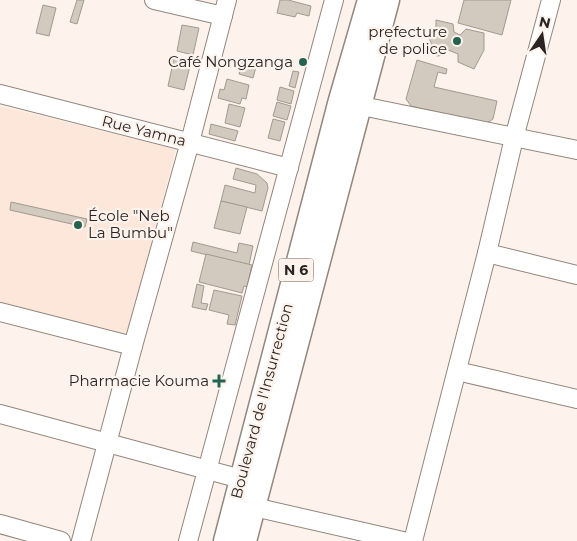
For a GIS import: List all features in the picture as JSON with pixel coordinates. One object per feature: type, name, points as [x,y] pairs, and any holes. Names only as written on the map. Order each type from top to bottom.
[{"type":"main road","name":"Boulevard de l'Insurrection","points":[[245,541],[350,103],[369,0]]},
{"type":"main road","name":"Boulevard de l'Insurrection","points":[[225,541],[241,479],[350,103],[388,0]]},
{"type":"street","points":[[81,541],[225,8],[154,0]]},
{"type":"street","points":[[188,541],[334,0]]},
{"type":"street","points":[[413,541],[487,254],[514,138],[551,0]]},
{"type":"street","name":"Rue Yamna","points":[[0,94],[289,168]]},
{"type":"street","points":[[350,103],[577,150]]},
{"type":"street","points":[[487,254],[577,275]]},
{"type":"street","points":[[0,312],[133,346]]},
{"type":"street","points":[[457,371],[577,399]]},
{"type":"street","points":[[0,414],[241,479]]},
{"type":"street","points":[[254,507],[403,541]]},
{"type":"street","points":[[0,524],[61,541]]},
{"type":"shaded area","name":"École \"Neb La Bumbu\"","points":[[0,106],[176,149],[128,334],[0,302]]},
{"type":"building","points":[[77,0],[84,0],[77,24],[70,22]]},
{"type":"building","points":[[280,0],[288,0],[311,6],[309,16],[297,13],[295,17],[277,13]]},
{"type":"building","points":[[464,0],[511,0],[502,35],[458,23]]},
{"type":"building","points":[[43,5],[56,8],[49,36],[36,33]]},
{"type":"building","name":"prefecture de police","points":[[436,20],[453,24],[454,32],[460,35],[466,29],[484,33],[484,50],[474,69],[458,62],[458,54],[448,50],[446,55],[437,56],[429,50],[432,46],[428,35],[436,28]]},
{"type":"building","points":[[182,25],[199,28],[193,55],[177,51]]},
{"type":"building","points":[[174,58],[191,62],[184,90],[168,86]]},
{"type":"building","points":[[243,60],[257,63],[253,78],[239,74]]},
{"type":"building","points":[[417,60],[447,69],[446,74],[438,72],[434,87],[497,101],[493,119],[486,124],[411,106],[406,99]]},
{"type":"building","points":[[293,71],[299,72],[295,88],[289,86]]},
{"type":"building","points":[[227,79],[249,85],[246,99],[242,98],[240,104],[218,98],[220,89],[224,90]]},
{"type":"building","points":[[280,87],[294,91],[291,104],[277,100]]},
{"type":"building","points":[[277,102],[291,106],[287,120],[273,116]]},
{"type":"building","points":[[229,104],[245,108],[240,127],[225,123]]},
{"type":"building","points":[[273,119],[285,122],[280,141],[268,138]]},
{"type":"building","points":[[211,124],[238,131],[235,141],[209,134]]},
{"type":"building","points":[[236,168],[257,174],[267,183],[268,188],[262,211],[221,201],[225,185],[255,193],[256,185],[233,179]]},
{"type":"building","points":[[221,201],[247,207],[240,234],[214,228]]},
{"type":"building","points":[[11,202],[87,219],[85,227],[10,210]]},
{"type":"building","points":[[193,242],[237,253],[239,243],[253,246],[249,265],[191,251]]},
{"type":"building","points":[[206,254],[252,265],[247,287],[244,286],[242,293],[199,282]]},
{"type":"building","points":[[197,284],[204,286],[201,303],[208,304],[206,310],[192,307]]},
{"type":"building","points":[[214,290],[242,296],[235,325],[227,324],[229,315],[209,310]]},
{"type":"place","name":"prefecture de police","points":[[457,41]]},
{"type":"place","name":"Café Nongzanga","points":[[303,62]]},
{"type":"place","name":"École \"Neb La Bumbu\"","points":[[78,225]]},
{"type":"place","name":"Pharmacie Kouma","points":[[219,381]]}]
